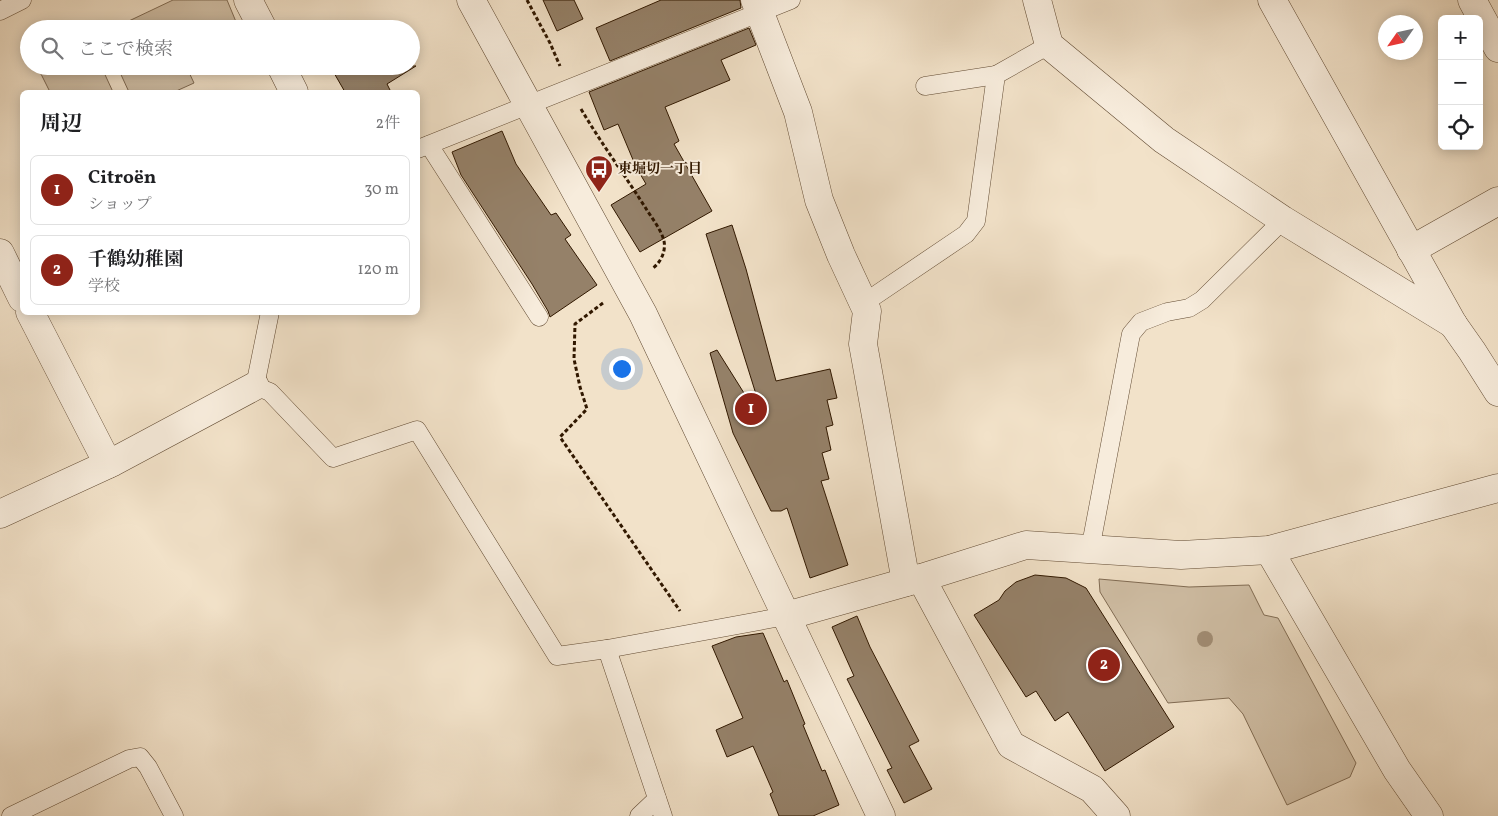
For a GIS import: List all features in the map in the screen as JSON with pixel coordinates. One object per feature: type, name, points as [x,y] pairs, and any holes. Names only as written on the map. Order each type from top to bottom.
[{"type":"street","points":[[248,0],[258,20]]},
{"type":"street","points":[[1037,0],[1049,45],[1164,140],[1283,220],[1453,324]]},
{"type":"street","points":[[1272,0],[1453,324],[1498,392]]},
{"type":"street","points":[[1472,0],[1498,48]]},
{"type":"street","points":[[478,2],[529,104],[647,322],[881,816]]},
{"type":"street","points":[[758,7],[798,112],[819,200],[867,312],[863,344],[913,580],[1011,745],[1092,790],[1116,816]]},
{"type":"street","points":[[286,75],[293,90]]},
{"type":"street","points":[[1411,250],[1498,201]]},
{"type":"street","points":[[0,253],[15,286]]},
{"type":"street","points":[[32,315],[108,464]]},
{"type":"street","points":[[0,514],[108,464],[255,386]]},
{"type":"street","points":[[786,616],[913,580],[1026,545],[1181,555],[1269,550],[1498,488]]},
{"type":"street","points":[[1269,550],[1397,770],[1429,816]]},
{"type":"lane","points":[[0,11],[22,0]]},
{"type":"lane","points":[[539,317],[423,147],[570,89],[758,7],[791,0]]},
{"type":"lane","points":[[925,86],[996,75],[1049,45]]},
{"type":"lane","points":[[864,303],[966,234],[976,221],[996,75]]},
{"type":"lane","points":[[1090,550],[1131,334],[1141,322],[1167,312],[1189,308],[1202,300],[1283,220]]},
{"type":"lane","points":[[269,315],[255,386],[270,392],[333,458],[417,430],[557,656],[607,649],[786,616]]},
{"type":"lane","points":[[607,649],[664,816]]},
{"type":"lane","points":[[11,816],[129,758],[140,757],[148,767],[174,816]]},
{"type":"lane","points":[[639,816],[657,799]]},
{"type":"path","points":[[527,0],[550,43],[570,89],[598,138],[624,174],[658,228],[664,242],[663,256],[657,265],[575,324],[574,359],[587,409],[560,437],[694,632]]},
{"type":"shaded area","points":[[173,0],[227,0],[235,20],[131,20]]},
{"type":"shaded area","points":[[42,75],[105,75],[112,90],[49,90]]},
{"type":"shaded area","points":[[121,75],[190,75],[194,83],[178,90],[128,90]]},
{"type":"shaded area","points":[[1099,579],[1189,587],[1249,585],[1264,615],[1278,618],[1356,763],[1350,777],[1287,805],[1243,714],[1229,698],[1168,703],[1100,592]]},
{"type":"building","points":[[543,0],[574,0],[583,19],[557,31]]},
{"type":"building","points":[[661,0],[740,0],[741,8],[610,61],[596,28]]},
{"type":"building","points":[[749,28],[756,45],[721,60],[730,80],[665,107],[679,141],[674,144],[712,211],[640,252],[611,205],[646,184],[636,167],[618,124],[604,130],[589,92]]},
{"type":"building","points":[[335,75],[402,75],[387,84],[390,90],[344,90]]},
{"type":"building","points":[[502,131],[516,164],[551,215],[556,213],[571,235],[565,239],[597,285],[550,317],[532,284],[461,175],[452,152]]},
{"type":"building","points":[[732,225],[746,269],[776,381],[830,369],[837,398],[827,400],[833,425],[826,427],[831,450],[822,453],[829,479],[821,481],[848,565],[810,578],[787,508],[781,511],[771,511],[733,433],[710,353],[717,350],[754,409],[760,407],[706,234]]},
{"type":"building","points":[[1035,575],[1066,578],[1086,588],[1174,727],[1105,771],[1068,712],[1055,721],[1036,691],[1026,697],[974,615],[999,600],[1005,591],[1016,582]]},
{"type":"building","points":[[857,616],[870,647],[919,741],[909,746],[932,789],[904,803],[887,770],[892,768],[847,679],[854,676],[832,627]]},
{"type":"building","points":[[763,633],[784,682],[787,680],[822,771],[825,770],[839,805],[813,816],[779,816],[770,794],[773,792],[753,746],[727,757],[716,730],[743,718],[712,646],[736,637]]},
{"type":"place","name":"東堀切一丁目","points":[[599,193]]},
{"type":"place","name":"Citroën","points":[[751,409]]},
{"type":"place","name":"千鶴幼稚園","points":[[1104,665]]}]
